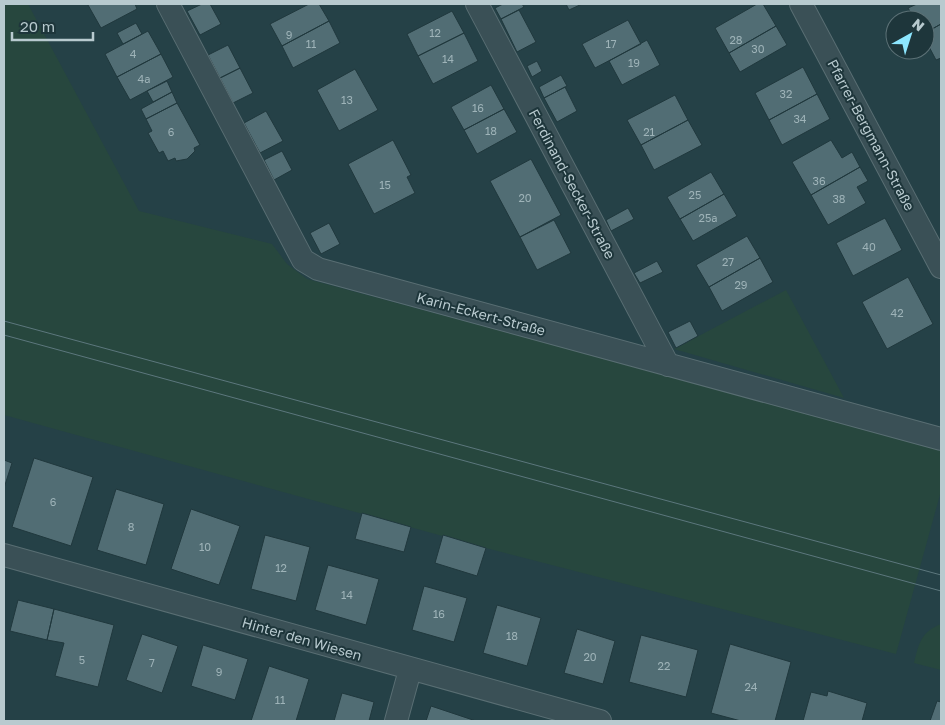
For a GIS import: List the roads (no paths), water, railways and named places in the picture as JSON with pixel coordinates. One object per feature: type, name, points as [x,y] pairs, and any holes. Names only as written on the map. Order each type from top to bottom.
[{"type":"street","name":"Karin-Eckert-Straße","points":[[168,4],[303,260],[318,269],[941,439]]},
{"type":"street","name":"Ferdinand-Secker-Straße","points":[[476,4],[668,365]]},
{"type":"street","name":"Pfarrer-Bergmann-Straße","points":[[801,4],[941,266]]},
{"type":"street","name":"Hinter den Wiesen","points":[[4,555],[410,670],[600,721]]},
{"type":"street","points":[[396,721],[410,670]]},
{"type":"tram line","points":[[4,321],[941,575]]},
{"type":"tram line","points":[[4,335],[941,591]]}]
